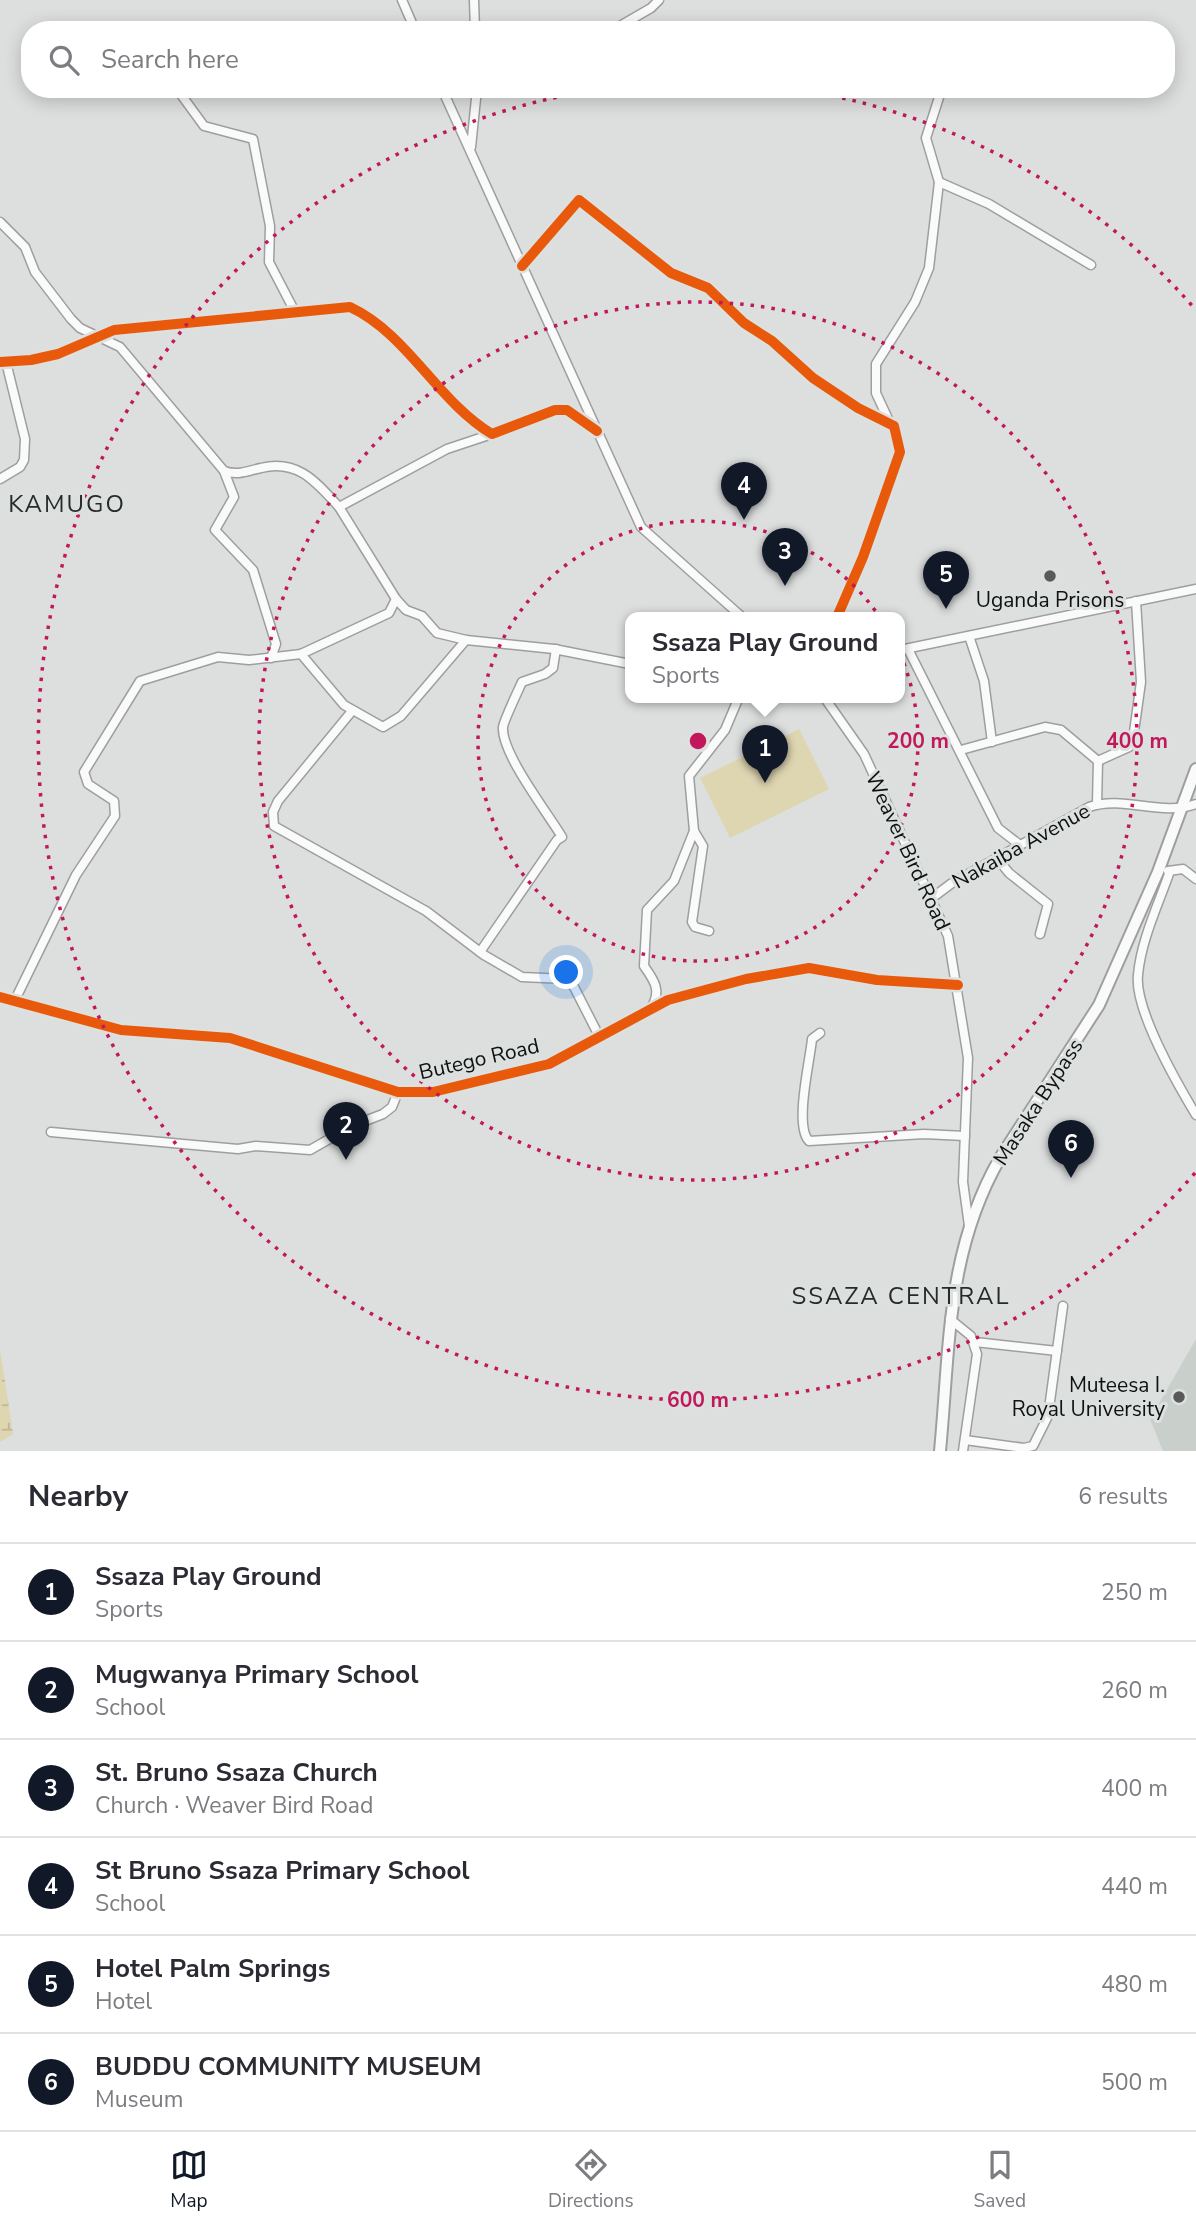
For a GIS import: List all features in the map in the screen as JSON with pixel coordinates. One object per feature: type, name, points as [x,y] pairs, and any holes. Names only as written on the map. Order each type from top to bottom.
[{"type":"highway","name":"Masaka Bypass","points":[[940,1451],[955,1278],[968,1226],[985,1184],[1000,1158],[1100,1004],[1158,872],[1196,769]]},
{"type":"street","points":[[402,0],[411,21]]},
{"type":"street","points":[[474,0],[475,21]]},
{"type":"street","points":[[629,21],[651,9],[659,0]]},
{"type":"street","points":[[184,98],[204,126],[253,139],[270,226],[270,262],[295,312]]},
{"type":"street","points":[[446,98],[641,527],[736,612]]},
{"type":"street","points":[[471,147],[476,98]]},
{"type":"street","points":[[839,612],[863,557],[900,452],[898,433],[889,421],[876,393],[876,364],[915,302],[929,268],[939,182],[926,138],[939,98]]},
{"type":"street","points":[[939,182],[989,204],[1091,265]]},
{"type":"street","points":[[522,266],[579,200],[671,273],[701,283],[744,323],[789,354],[813,378],[858,408],[889,421]]},
{"type":"street","points":[[0,222],[25,247],[35,272],[64,311],[80,328],[120,346],[224,471],[234,497],[215,530],[250,565],[276,644],[289,656]]},
{"type":"street","points":[[0,479],[20,467],[25,451],[3,362],[58,354],[114,330],[295,312],[349,307],[364,313],[397,344],[460,412],[492,433]]},
{"type":"street","points":[[339,507],[447,449],[555,410],[567,410],[597,431]]},
{"type":"street","points":[[224,471],[236,474],[276,466],[306,472],[339,507],[396,599],[406,610],[422,616],[432,631],[466,640],[556,649],[625,663]]},
{"type":"street","points":[[905,649],[1196,589]]},
{"type":"street","points":[[389,613],[396,599]]},
{"type":"street","points":[[1098,761],[1129,747],[1133,739],[1141,682],[1136,601]]},
{"type":"street","points":[[14,1002],[76,875],[115,816],[114,801],[89,784],[84,772],[134,688],[147,677],[218,657],[248,660],[301,654],[389,613],[406,610]]},
{"type":"street","points":[[969,636],[984,681],[992,742]]},
{"type":"street","points":[[301,654],[352,711],[383,727],[392,723],[434,680],[466,640]]},
{"type":"street","points":[[271,658],[276,644]]},
{"type":"street","points":[[480,952],[557,840],[562,837],[533,788],[514,766],[503,726],[522,682],[553,668],[556,649]]},
{"type":"street","points":[[905,651],[961,750],[998,828],[1020,845]]},
{"type":"street","points":[[650,1008],[657,999],[656,984],[644,966],[648,932],[645,917],[647,910],[674,881],[694,831],[690,772],[717,744],[736,703]]},
{"type":"street","name":"Weaver Bird Road","points":[[828,703],[864,754],[945,926],[958,985],[968,1058],[963,1197],[968,1226]]},
{"type":"street","points":[[352,711],[278,802],[272,812],[274,826],[426,911],[480,952],[522,977],[566,979],[580,997],[599,1037]]},
{"type":"street","points":[[961,750],[1052,727],[1061,730],[1098,761]]},
{"type":"street","points":[[1097,804],[1098,761]]},
{"type":"street","name":"Nakaiba Avenue","points":[[932,898],[996,858],[1097,804],[1179,811],[1196,804]]},
{"type":"street","points":[[694,831],[703,846],[692,922],[695,927],[709,930]]},
{"type":"street","points":[[996,858],[1009,873],[1048,904],[1040,934]]},
{"type":"street","points":[[1158,872],[1183,869],[1196,879]]},
{"type":"street","points":[[1170,871],[1141,962],[1138,987],[1154,1035],[1196,1115]]},
{"type":"street","name":"Butego Road","points":[[0,997],[121,1030],[241,1040],[398,1092],[433,1093],[549,1064],[668,1000],[746,979],[809,968],[877,980],[958,985]]},
{"type":"street","points":[[820,1033],[812,1039],[807,1091],[802,1108],[803,1130],[809,1140],[924,1134],[965,1136]]},
{"type":"street","points":[[51,1132],[238,1149],[256,1146],[302,1151],[310,1150],[352,1126],[383,1114],[392,1107],[398,1092]]},
{"type":"street","points":[[965,1440],[1024,1448],[1033,1446],[1048,1416],[1063,1306]]},
{"type":"street","points":[[950,1319],[975,1342],[1057,1351]]},
{"type":"street","points":[[963,1451],[976,1363],[975,1342]]},
{"type":"shaded area","name":"Muteesa I. Royal University","points":[[1196,1339],[1196,1451],[1163,1451],[1150,1419]]},
{"type":"green space","points":[[799,729],[829,789],[730,838],[700,778]]},
{"type":"green space","points":[[0,1349],[13,1434],[0,1442]]},
{"type":"cycle path","points":[[522,266],[579,200],[671,273],[708,288],[744,323],[772,341],[813,378],[858,408],[894,426],[900,452],[863,557],[839,612]]},
{"type":"cycle path","points":[[0,362],[31,360],[58,354],[114,330],[350,307],[389,334],[455,404],[492,434],[555,410],[567,410],[597,431]]},
{"type":"cycle path","points":[[0,997],[121,1030],[230,1038],[398,1092],[433,1092],[549,1064],[668,1000],[746,979],[809,968],[877,980],[958,985]]},
{"type":"place","name":"St Bruno Ssaza Primary School","points":[[744,520]]},
{"type":"place","name":"Uganda Prisons","points":[[1050,576]]},
{"type":"place","name":"St. Bruno Ssaza Church","points":[[785,586]]},
{"type":"place","name":"Hotel Palm Springs","points":[[946,609]]},
{"type":"place","name":"Ssaza Play Ground","points":[[765,783]]},
{"type":"place","name":"Mugwanya Primary School","points":[[346,1160]]},
{"type":"place","name":"BUDDU COMMUNITY MUSEUM","points":[[1071,1178]]},
{"type":"place","name":"Muteesa I. Royal University","points":[[1179,1397]]},
{"type":"district","name":"KAMUGO","points":[[67,504]]},
{"type":"district","name":"SSAZA CENTRAL","points":[[901,1296]]}]
